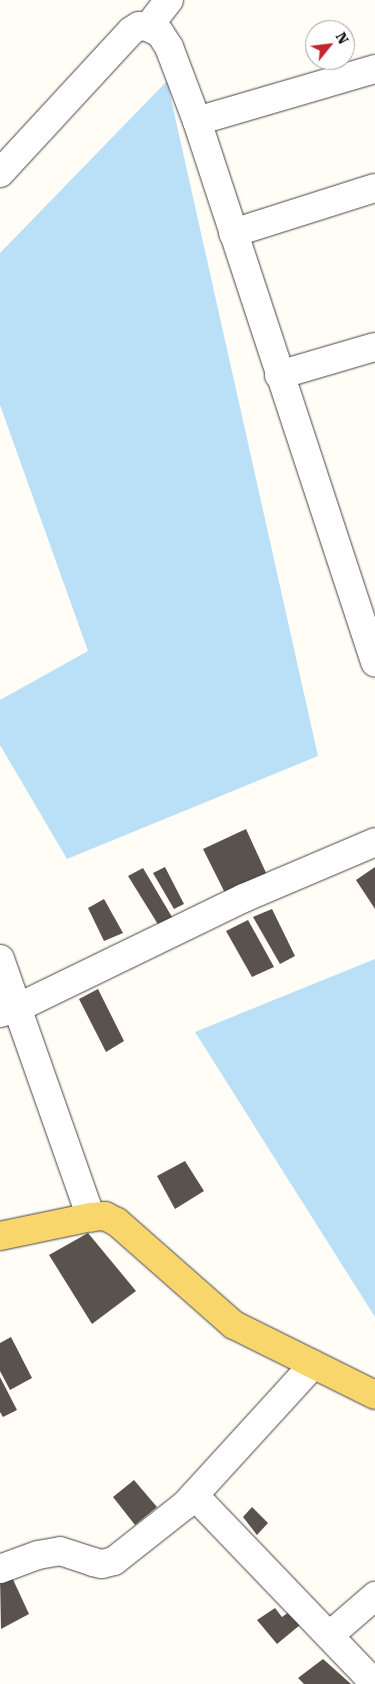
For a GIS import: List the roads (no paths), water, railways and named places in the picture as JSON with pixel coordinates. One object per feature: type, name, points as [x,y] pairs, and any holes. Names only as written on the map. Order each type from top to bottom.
[{"type":"main road","points":[[0,1236],[91,1217],[105,1216],[117,1222],[234,1325],[313,1366],[375,1395]]},
{"type":"street","points":[[148,27],[168,0]]},
{"type":"street","points":[[3,161],[132,31],[139,26],[148,27],[160,33],[169,46],[198,121],[279,375],[375,662]]},
{"type":"street","points":[[198,121],[375,69]]},
{"type":"street","points":[[233,234],[375,188]]},
{"type":"street","points":[[279,375],[375,346]]},
{"type":"street","points":[[9,1010],[244,898],[375,842]]},
{"type":"street","points":[[0,959],[9,1010],[91,1217]]},
{"type":"street","points":[[0,1569],[38,1555],[60,1551],[102,1564],[114,1561],[185,1505],[313,1366]]},
{"type":"street","points":[[194,1495],[375,1684]]},
{"type":"street","points":[[330,1635],[375,1596]]},
{"type":"water","points":[[167,81],[318,756],[67,859],[0,745],[0,700],[88,651],[0,405],[0,253]]},
{"type":"water","points":[[375,959],[375,1317],[195,1032]]}]
